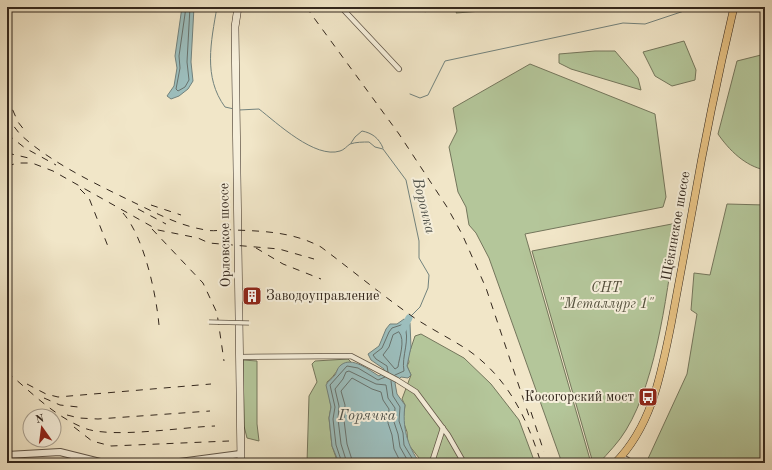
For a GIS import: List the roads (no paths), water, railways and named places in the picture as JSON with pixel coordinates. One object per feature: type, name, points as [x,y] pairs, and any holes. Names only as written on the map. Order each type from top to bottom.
[{"type":"main road","name":"Орловское шоссе","points":[[238,7],[235,26],[241,463]]},
{"type":"main road","name":"Щёкинское шоссе","points":[[615,463],[621,457],[648,413],[661,372],[715,85],[734,7]]},
{"type":"street","points":[[341,7],[399,69]]},
{"type":"street","points":[[209,322],[249,322]]},
{"type":"street","points":[[239,357],[351,356],[383,372],[416,392],[442,428],[464,463]]},
{"type":"street","points":[[433,463],[442,428]]},
{"type":"street","points":[[7,455],[60,452],[104,463]]},
{"type":"street","points":[[174,463],[240,454]]},
{"type":"street","points":[[621,457],[631,463]]},
{"type":"water","points":[[182,7],[194,7],[191,62],[193,81],[188,89],[179,96],[171,99],[167,96],[174,86],[177,68],[175,56]]},
{"type":"water","name":"Горячка","points":[[404,319],[410,323],[411,347],[407,366],[411,375],[408,378],[401,377],[395,383],[397,394],[405,405],[404,421],[406,436],[420,463],[339,463],[332,446],[329,418],[331,407],[326,385],[335,375],[340,366],[350,362],[360,365],[379,376],[382,374],[384,369],[371,360],[368,354],[379,346],[386,329],[390,324],[397,324]]},
{"type":"waterway","name":"Воронка","points":[[217,7],[211,46],[211,71],[218,96],[225,107],[234,109]]},
{"type":"waterway","points":[[410,94],[420,98],[428,95],[445,61],[623,23],[645,24],[684,11],[699,10]]},
{"type":"waterway","name":"Воронка","points":[[239,110],[259,109],[286,131],[319,150],[330,152],[340,151],[350,144],[357,142],[369,142],[375,147],[383,149],[406,180],[419,241],[419,258],[429,275],[428,288],[420,307],[409,318]]},
{"type":"waterway","points":[[351,143],[362,131],[375,136],[383,148]]},
{"type":"waterway","name":"Воронка","points":[[403,329],[409,318]]},
{"type":"railway","points":[[306,7],[399,134],[447,207],[462,234],[486,288],[530,419]]},
{"type":"railway","points":[[7,97],[18,122],[25,131]]},
{"type":"railway","points":[[7,115],[21,135],[60,164],[106,189],[169,219],[187,226],[209,231],[256,231],[289,235],[321,247],[416,319],[468,350],[482,361],[505,386],[514,400],[529,430],[541,463]]},
{"type":"railway","points":[[7,134],[25,148],[56,165]]},
{"type":"railway","points":[[7,153],[33,159]]},
{"type":"railway","points":[[7,166],[18,163],[32,163],[53,171],[158,230],[198,238],[209,243],[279,249],[314,259]]},
{"type":"railway","points":[[80,189],[89,198],[109,249]]},
{"type":"railway","points":[[151,205],[181,215]]},
{"type":"railway","points":[[138,209],[166,224]]},
{"type":"railway","points":[[123,213],[137,236],[148,266],[159,325]]},
{"type":"railway","points":[[152,229],[203,283],[217,313],[224,361]]},
{"type":"railway","points":[[256,248],[283,264],[321,279]]},
{"type":"railway","points":[[7,372],[53,410],[84,428],[96,431],[111,432],[148,432],[215,426]]},
{"type":"railway","points":[[27,384],[46,394],[58,397],[211,384]]},
{"type":"railway","points":[[44,398],[60,405],[78,407]]},
{"type":"railway","points":[[67,415],[79,418],[98,419],[210,411]]},
{"type":"railway","points":[[531,412],[544,452]]},
{"type":"railway","points":[[74,427],[92,441],[111,446],[229,441]]},
{"type":"place","name":"Заводоуправление","points":[[252,296]]},
{"type":"place","name":"Косогорский мост","points":[[648,397]]},
{"type":"park label","name":"СНТ \"Металлург 1\"","points":[[606,296]]}]
